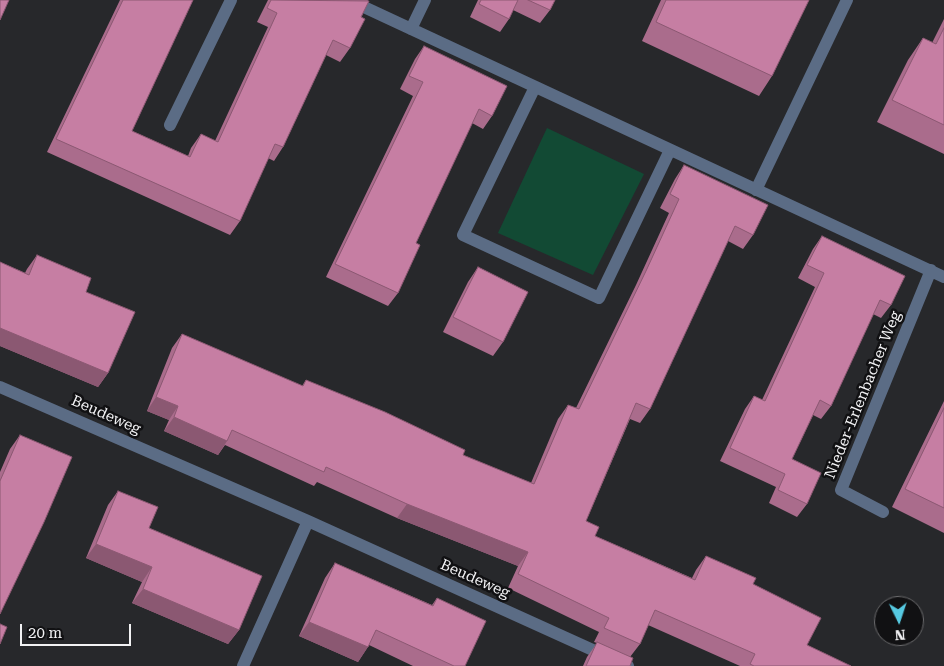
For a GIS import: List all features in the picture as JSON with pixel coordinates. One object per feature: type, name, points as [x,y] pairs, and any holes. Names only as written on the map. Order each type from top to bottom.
[{"type":"street","points":[[170,125],[231,0]]},
{"type":"street","points":[[349,0],[944,276]]},
{"type":"street","points":[[411,29],[425,0]]},
{"type":"street","points":[[756,190],[847,0]]},
{"type":"street","points":[[535,87],[463,235],[599,298],[670,150]]},
{"type":"street","name":"Nieder-Erlenbacher Weg","points":[[882,512],[841,490],[931,270]]},
{"type":"street","name":"Beudeweg","points":[[0,387],[308,521],[628,666]]},
{"type":"street","points":[[243,666],[308,521]]},
{"type":"green space","points":[[547,128],[644,174],[593,275],[498,233]]},
{"type":"building","points":[[0,0],[9,0],[0,20]]},
{"type":"building","points":[[123,0],[193,0],[132,131],[190,157],[201,134],[218,142],[277,13],[267,8],[271,0],[369,1],[361,17],[365,19],[350,48],[333,40],[283,147],[275,144],[240,221],[56,139]]},
{"type":"building","points":[[481,0],[518,0],[509,19],[479,4]]},
{"type":"building","points":[[528,0],[555,0],[550,10]]},
{"type":"building","points":[[666,0],[809,0],[772,76],[656,22]]},
{"type":"building","points":[[944,28],[944,125],[892,100],[923,38],[936,44]]},
{"type":"building","points":[[424,46],[507,86],[492,116],[479,109],[416,243],[420,245],[398,293],[335,264],[423,82],[409,76]]},
{"type":"building","points":[[684,165],[768,205],[753,235],[735,226],[650,409],[636,403],[586,521],[599,527],[595,536],[695,580],[706,556],[756,578],[753,584],[821,618],[807,645],[851,666],[754,666],[750,664],[755,654],[655,610],[640,644],[604,628],[609,618],[518,574],[528,552],[407,504],[326,467],[324,472],[232,430],[227,441],[174,417],[178,406],[156,397],[182,334],[303,386],[306,380],[385,412],[465,450],[463,455],[534,484],[568,405],[579,409],[646,271],[679,199],[670,194]]},
{"type":"building","points":[[822,236],[905,276],[891,305],[880,300],[831,406],[820,400],[792,459],[821,473],[807,504],[778,490],[785,474],[730,448],[754,396],[765,401],[824,273],[807,265]]},
{"type":"building","points":[[37,255],[91,278],[86,292],[135,312],[108,373],[0,328],[0,262],[29,275]]},
{"type":"building","points":[[478,267],[528,292],[503,342],[453,317]]},
{"type":"building","points":[[944,408],[944,508],[905,489]]},
{"type":"building","points":[[20,435],[72,457],[44,522],[0,614],[0,481]]},
{"type":"building","points":[[118,491],[158,507],[149,528],[262,576],[239,630],[143,589],[152,567],[96,544]]},
{"type":"building","points":[[335,563],[433,606],[437,598],[486,621],[465,666],[454,666],[376,630],[368,647],[309,622]]},
{"type":"building","points":[[0,624],[7,627],[0,644]]},
{"type":"building","points":[[597,642],[633,658],[630,666],[586,666]]}]
